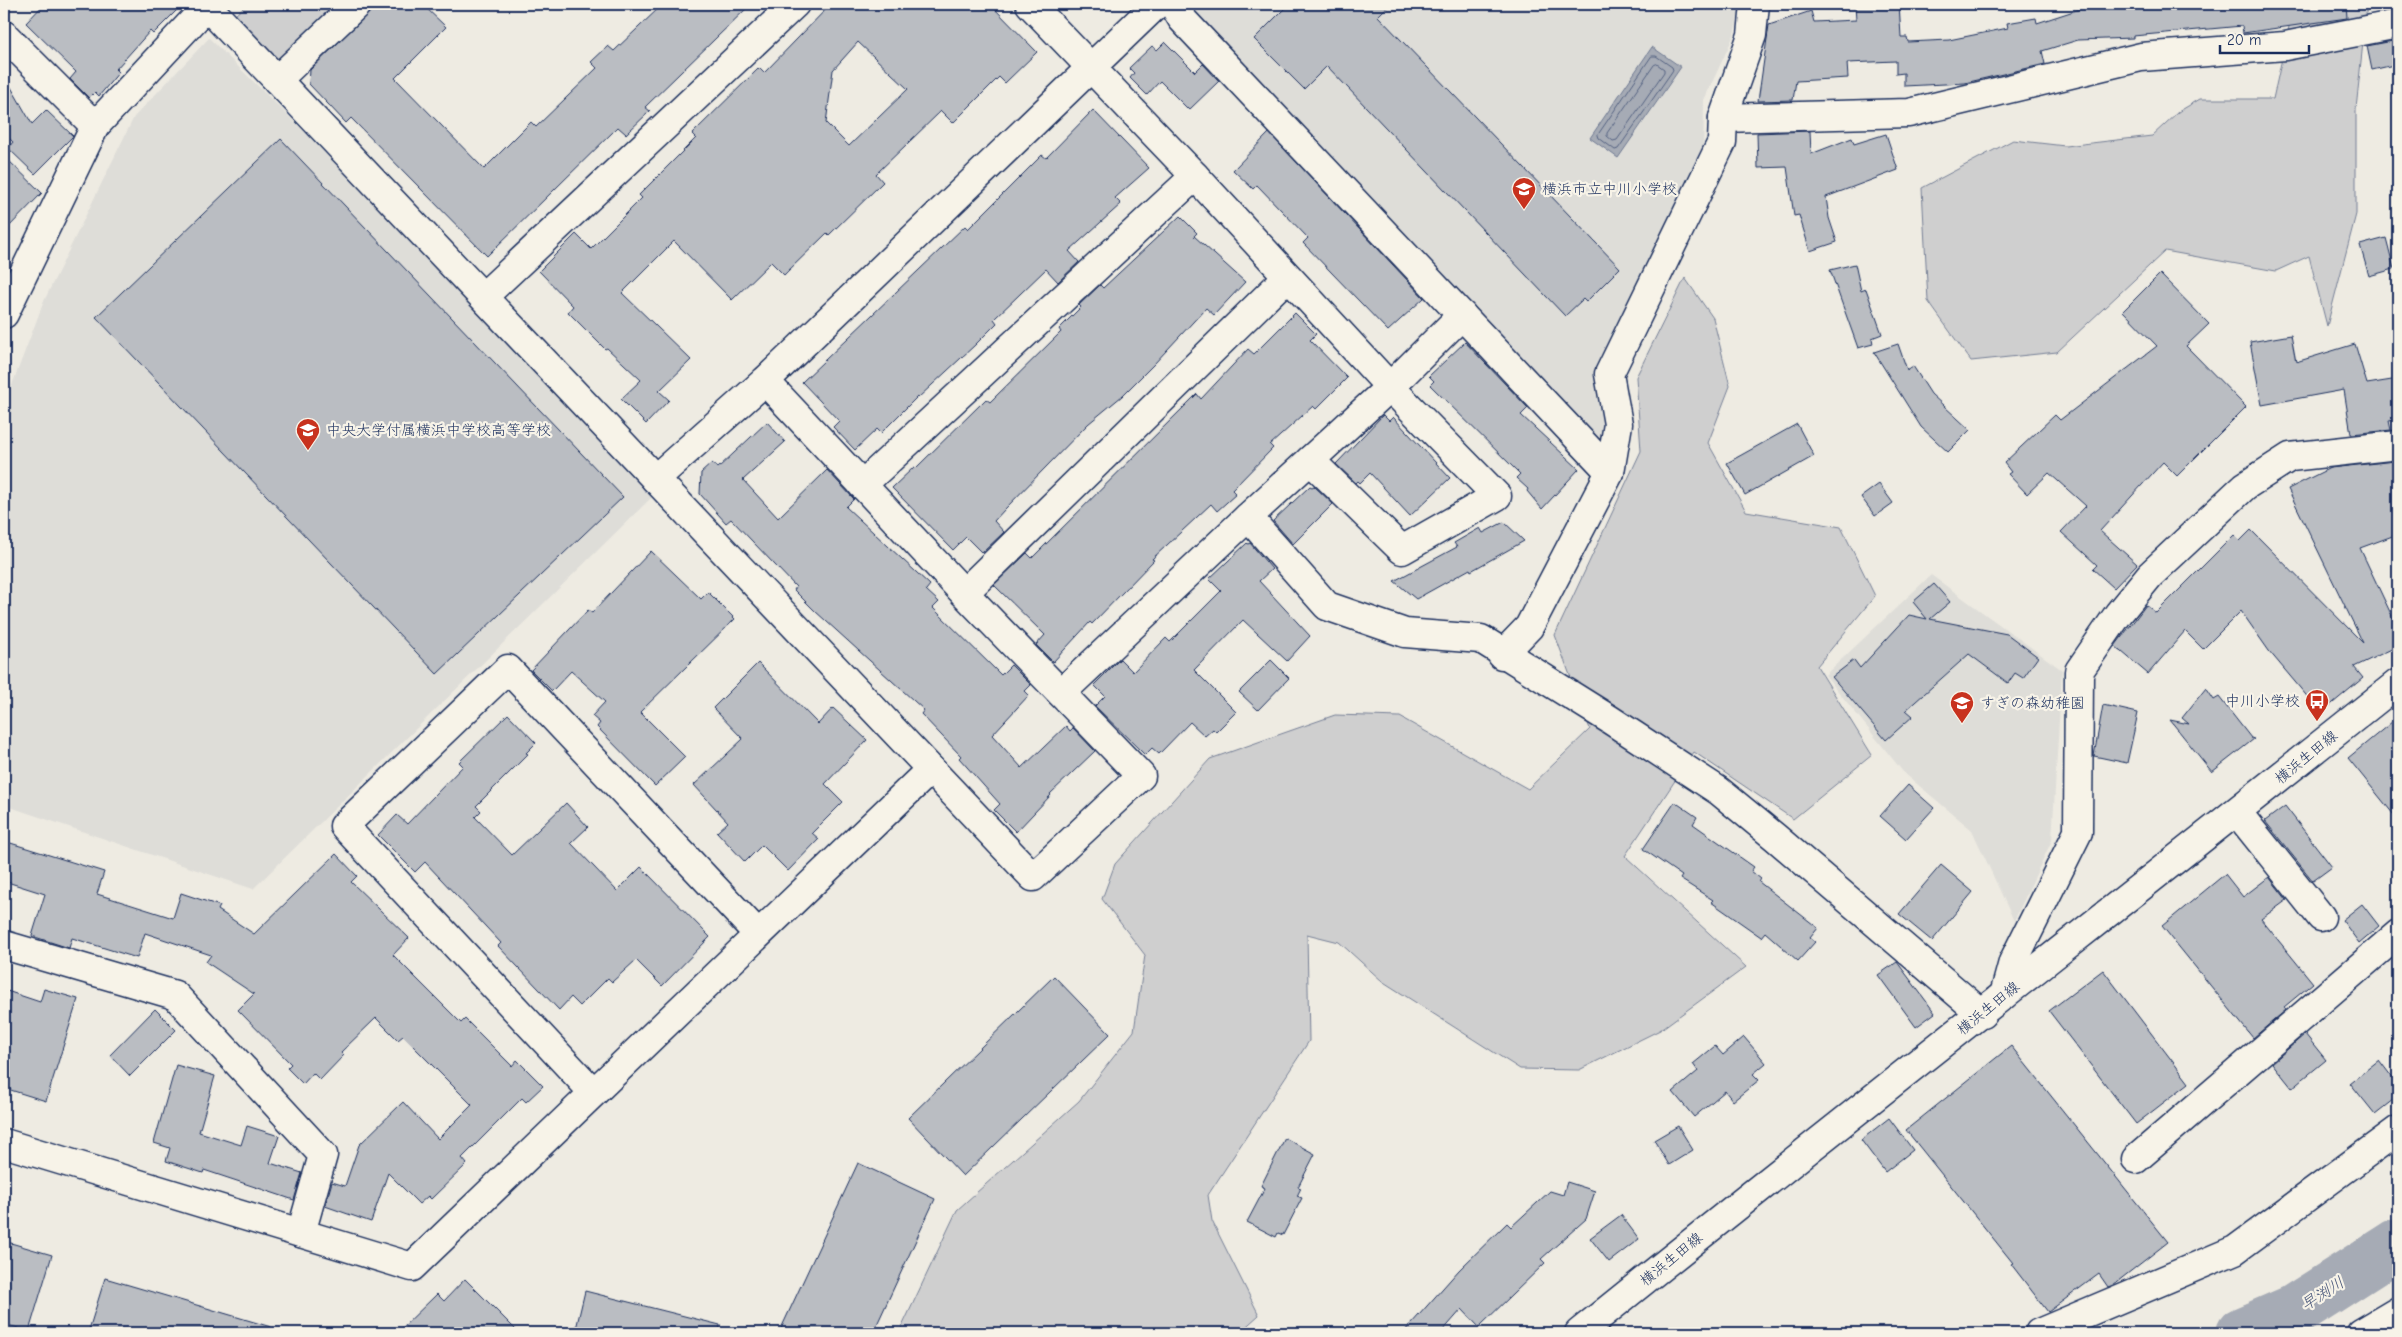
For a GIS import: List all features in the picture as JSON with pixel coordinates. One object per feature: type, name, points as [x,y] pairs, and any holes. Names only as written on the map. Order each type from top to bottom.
[{"type":"street","points":[[277,80],[357,4]]},
{"type":"street","points":[[484,296],[795,4]]},
{"type":"street","points":[[1030,4],[1195,176],[1390,387],[1497,496],[1402,550],[1310,460]]},
{"type":"street","points":[[655,479],[765,381],[1092,69],[1157,4]]},
{"type":"street","points":[[1173,4],[1182,19],[1610,472]]},
{"type":"street","points":[[1502,655],[1529,627],[1610,472],[1618,424],[1610,374],[1722,142],[1724,118],[1752,35],[1754,4]]},
{"type":"street","points":[[4,314],[11,275],[95,126],[206,5],[1033,877],[1141,776],[964,593],[765,381]]},
{"type":"street","points":[[1724,118],[1909,113],[2141,57],[2285,46],[2398,24]]},
{"type":"street","points":[[4,36],[95,126]]},
{"type":"street","points":[[862,485],[1195,176]]},
{"type":"street","points":[[964,593],[1287,277]]},
{"type":"street","points":[[1061,693],[1248,517],[1390,387],[1462,315]]},
{"type":"street","points":[[2004,995],[2013,962],[2078,832],[2079,672],[2119,613],[2150,575],[2245,486],[2290,457],[2398,445]]},
{"type":"street","points":[[1248,517],[1327,606],[1405,633],[1481,639],[1502,655],[1609,719],[1719,792],[1775,837],[1982,1014]]},
{"type":"street","points":[[593,1092],[344,826],[508,669],[758,934]]},
{"type":"street","name":"横浜生田線","points":[[1579,1333],[1808,1149],[1982,1014],[2398,683]]},
{"type":"street","points":[[4,1143],[412,1267],[930,770]]},
{"type":"street","points":[[2237,812],[2321,917]]},
{"type":"street","points":[[2136,1159],[2398,934]]},
{"type":"street","points":[[4,945],[176,996],[323,1155],[301,1233]]},
{"type":"street","points":[[2039,1333],[2235,1250],[2398,1130]]},
{"type":"street","points":[[2361,1333],[2398,1311]]},
{"type":"shaded area","points":[[247,4],[346,4],[280,69],[234,16]]},
{"type":"shaded area","name":"横浜市立中川小学校","points":[[1192,4],[1741,4],[1734,35],[1704,100],[1703,162],[1683,190],[1663,230],[1604,418],[1601,450],[1186,10]]},
{"type":"shaded area","points":[[2294,4],[2367,4],[2356,109],[2356,214],[2327,326],[2309,256],[2276,271],[2165,251],[2057,352],[1971,361],[1928,301],[1922,188],[2013,140],[2065,146],[2152,136],[2178,112],[2200,99],[2273,99]]},
{"type":"shaded area","name":"中央大学付属横浜中学校高等学校","points":[[209,38],[440,265],[653,496],[253,889],[4,805],[4,406],[44,301],[134,117]]},
{"type":"shaded area","points":[[1685,278],[1713,318],[1730,386],[1708,443],[1746,511],[1841,527],[1875,596],[1817,666],[1872,755],[1793,819],[1694,752],[1625,856],[1746,967],[1660,1030],[1579,1070],[1520,1069],[1382,981],[1339,942],[1307,934],[1309,1041],[1208,1195],[1212,1221],[1259,1315],[1239,1333],[899,1333],[957,1210],[1079,1101],[1134,1031],[1145,955],[1102,899],[1115,864],[1210,759],[1335,715],[1400,717],[1528,789],[1590,729],[1555,635],[1641,451],[1636,377]]},
{"type":"shaded area","name":"すぎの森幼稚園","points":[[1931,575],[2062,670],[2052,840],[2014,921],[1972,830],[1904,773],[1825,675]]},
{"type":"water","points":[[1652,47],[1681,67],[1618,158],[1590,138]]},
{"type":"building","points":[[44,4],[183,4],[153,34],[150,31],[116,69],[119,72],[99,96],[95,92],[89,98],[70,79],[76,72],[26,23]]},
{"type":"building","points":[[378,4],[422,4],[446,27],[395,78],[484,169],[531,122],[536,127],[597,68],[591,62],[608,46],[614,51],[663,4],[751,4],[645,107],[650,111],[626,134],[618,127],[487,256],[351,118],[346,123],[309,84],[310,70]]},
{"type":"building","points":[[831,4],[990,4],[1037,52],[1005,83],[999,77],[953,123],[941,111],[876,174],[883,182],[829,235],[827,233],[784,275],[771,262],[732,300],[674,241],[622,293],[691,360],[659,391],[669,400],[646,424],[621,399],[641,380],[607,348],[605,349],[568,312],[573,306],[539,271],[576,234],[591,249],[642,198],[639,195],[696,138],[692,134],[759,68],[764,73]],"holes":[[[858,42],[908,89],[849,146],[826,123],[833,70]]]},
{"type":"building","points":[[1289,4],[1390,4],[1378,16],[1620,268],[1586,302],[1583,299],[1565,316],[1327,66],[1304,89],[1254,39]]},
{"type":"building","points":[[1855,4],[1899,4],[1901,37],[1907,37],[1908,42],[1949,40],[2008,28],[2007,23],[2036,18],[2037,23],[2086,7],[2143,4],[2346,4],[2347,18],[2243,33],[2242,26],[2133,36],[2133,38],[2078,40],[2042,51],[2045,64],[1965,83],[1904,86],[1904,73],[1896,74],[1896,61],[1847,63],[1848,78],[1796,81],[1793,100],[1758,101],[1769,25],[1811,11],[1814,22],[1856,20]]},
{"type":"building","points":[[2398,40],[2398,64],[2372,70],[2367,46]]},
{"type":"building","points":[[1165,42],[1195,72],[1203,64],[1219,81],[1189,110],[1160,81],[1147,95],[1130,78],[1134,73],[1129,68],[1152,46],[1157,50]]},
{"type":"building","points":[[4,75],[32,124],[46,110],[73,136],[35,174],[8,148],[13,142],[4,133]]},
{"type":"building","points":[[1093,110],[1149,168],[1115,198],[1121,204],[1069,251],[1079,262],[1058,282],[1046,269],[994,319],[997,323],[975,345],[917,397],[881,433],[877,429],[855,450],[833,427],[839,421],[802,382],[965,226],[968,229],[1042,155],[1046,158]]},
{"type":"building","points":[[1810,131],[1811,154],[1852,138],[1854,144],[1886,134],[1898,170],[1826,197],[1829,218],[1837,242],[1810,251],[1799,215],[1794,216],[1787,167],[1758,168],[1757,133]]},
{"type":"building","points":[[1269,133],[1424,298],[1388,331],[1303,243],[1308,238],[1257,185],[1253,189],[1233,170]]},
{"type":"building","points":[[281,139],[623,497],[437,674],[96,317]]},
{"type":"building","points":[[4,156],[42,193],[4,232]]},
{"type":"building","points":[[1180,216],[1197,233],[1194,236],[1245,282],[1214,315],[1206,308],[1122,396],[1088,424],[1005,509],[994,521],[1004,532],[982,553],[966,537],[953,550],[892,488],[914,467],[916,468],[986,399],[990,402],[1061,332],[1059,329],[1081,307],[1079,305],[1100,285],[1103,288]]},
{"type":"building","points":[[2386,238],[2394,269],[2369,276],[2360,245]]},
{"type":"building","points":[[1855,264],[1861,291],[1866,289],[1882,334],[1872,338],[1873,344],[1858,348],[1830,270]]},
{"type":"building","points":[[2160,274],[2209,324],[2186,346],[2246,407],[2177,476],[2163,462],[2100,531],[2137,564],[2114,588],[2093,569],[2097,565],[2061,532],[2086,506],[2049,473],[2027,494],[2008,474],[2011,472],[2004,463],[2055,415],[2060,420],[2157,346],[2123,311]]},
{"type":"building","points":[[1295,313],[1316,334],[1310,340],[1347,378],[1316,409],[1313,406],[1270,445],[1273,448],[1232,490],[1236,494],[1217,511],[1211,504],[1152,559],[1154,560],[1092,624],[1090,622],[1053,662],[1036,645],[1045,635],[994,585],[1027,553],[1032,558],[1197,394],[1201,399],[1248,349],[1254,354]]},
{"type":"building","points":[[2291,335],[2296,362],[2355,344],[2367,384],[2398,379],[2398,420],[2389,421],[2391,430],[2351,434],[2344,390],[2262,405],[2250,342]]},
{"type":"building","points":[[1465,342],[1528,408],[1521,415],[1579,469],[1542,509],[1527,491],[1528,489],[1516,478],[1520,474],[1430,385],[1434,381],[1429,376]]},
{"type":"building","points":[[1898,344],[1907,370],[1913,366],[1931,394],[1970,430],[1948,452],[1921,427],[1874,352]]},
{"type":"building","points":[[1383,415],[1389,421],[1393,417],[1450,478],[1410,516],[1370,473],[1360,483],[1358,481],[1356,483],[1336,464]]},
{"type":"building","points":[[767,422],[785,442],[743,480],[778,518],[827,470],[854,499],[846,507],[930,585],[926,590],[939,602],[933,608],[1001,675],[1011,665],[1031,685],[1025,691],[1029,695],[992,735],[1022,768],[1066,726],[1070,731],[1073,728],[1095,751],[1050,794],[1016,832],[994,810],[1000,804],[959,758],[961,756],[921,714],[924,710],[815,611],[794,590],[796,587],[731,519],[726,523],[700,494],[701,473],[712,463],[718,468]]},
{"type":"building","points":[[1797,424],[1814,456],[1745,495],[1727,463]]},
{"type":"building","points":[[2395,461],[2398,484],[2398,534],[2360,548],[2398,629],[2398,646],[2354,667],[2363,678],[2321,713],[2269,651],[2241,611],[2203,649],[2185,631],[2148,674],[2115,646],[2146,605],[2156,613],[2234,535],[2240,541],[2251,530],[2363,643],[2288,489],[2330,468]]},
{"type":"building","points":[[1879,484],[1893,503],[1875,516],[1861,497]]},
{"type":"building","points":[[1310,486],[1314,486],[1333,504],[1293,544],[1273,521]]},
{"type":"building","points":[[1504,522],[1524,541],[1416,599],[1394,581],[1457,547],[1454,543],[1480,528],[1483,533]]},
{"type":"building","points":[[1247,543],[1250,543],[1272,569],[1259,581],[1310,636],[1287,661],[1243,620],[1194,670],[1236,712],[1216,732],[1213,729],[1205,736],[1190,722],[1159,754],[1152,748],[1145,755],[1095,706],[1105,696],[1094,685],[1120,659],[1133,672],[1166,638],[1170,642],[1221,591],[1209,579]]},
{"type":"building","points":[[651,551],[701,599],[708,592],[735,619],[640,712],[685,757],[655,786],[597,727],[600,723],[592,716],[605,702],[571,671],[552,691],[531,670],[588,610],[592,613]]},
{"type":"building","points":[[1934,584],[1950,602],[1930,619],[2007,634],[2038,657],[2023,678],[2015,673],[2008,683],[1969,654],[1906,710],[1913,716],[1886,740],[1832,677],[1854,660],[1860,668],[1909,615],[1927,619],[1913,602]]},
{"type":"building","points":[[1271,660],[1289,678],[1258,710],[1239,692]]},
{"type":"building","points":[[758,663],[818,724],[833,708],[867,740],[825,784],[843,802],[812,833],[819,839],[788,871],[762,845],[745,862],[717,832],[728,822],[694,785],[743,739],[713,708]]},
{"type":"building","points":[[2206,688],[2214,700],[2219,697],[2251,738],[2254,739],[2212,772],[2170,720],[2189,724],[2182,718]]},
{"type":"building","points":[[2103,705],[2138,713],[2127,763],[2094,756]]},
{"type":"building","points":[[508,714],[536,743],[526,753],[528,754],[476,806],[481,811],[475,817],[512,855],[566,803],[588,827],[571,843],[617,891],[641,867],[710,937],[662,986],[636,960],[612,982],[608,978],[580,1006],[571,997],[559,1010],[498,946],[501,943],[425,862],[415,872],[378,835],[397,815],[407,824],[463,766],[459,762]]},
{"type":"building","points":[[2398,717],[2398,820],[2348,758]]},
{"type":"building","points":[[1908,785],[1934,808],[1906,839],[1880,816]]},
{"type":"building","points":[[1675,802],[1697,817],[1693,824],[1754,867],[1751,871],[1761,879],[1759,882],[1818,928],[1810,938],[1815,942],[1798,961],[1765,932],[1761,937],[1711,902],[1713,900],[1680,879],[1682,876],[1643,849]]},
{"type":"building","points":[[2285,806],[2332,867],[2313,881],[2265,821]]},
{"type":"building","points":[[4,841],[104,872],[97,894],[173,918],[181,893],[220,906],[218,910],[254,934],[336,854],[357,876],[351,882],[409,938],[393,955],[461,1023],[465,1019],[512,1066],[517,1060],[543,1086],[526,1102],[522,1098],[462,1158],[467,1164],[431,1199],[428,1196],[419,1204],[388,1173],[371,1222],[325,1206],[332,1182],[345,1186],[359,1145],[403,1102],[438,1139],[472,1105],[403,1036],[398,1040],[376,1018],[341,1052],[344,1055],[320,1080],[313,1073],[303,1084],[287,1068],[291,1064],[238,1010],[254,994],[206,962],[211,955],[145,933],[137,958],[72,938],[69,948],[32,936],[45,894],[4,881]]},
{"type":"building","points":[[1941,865],[1973,892],[1932,941],[1899,914]]},
{"type":"building","points":[[2225,874],[2243,897],[2269,877],[2287,900],[2261,919],[2313,983],[2284,1007],[2286,1010],[2253,1038],[2162,926]]},
{"type":"building","points":[[2362,904],[2379,926],[2359,943],[2342,920]]},
{"type":"building","points":[[1897,962],[1935,1013],[1916,1027],[1878,975]]},
{"type":"building","points":[[2103,970],[2189,1083],[2136,1124],[2049,1011]]},
{"type":"building","points":[[1054,976],[1110,1034],[963,1176],[908,1118]]},
{"type":"building","points":[[44,989],[78,999],[46,1101],[4,1088],[4,990],[40,1002]]},
{"type":"building","points":[[155,1009],[176,1030],[130,1076],[110,1055]]},
{"type":"building","points":[[2305,1034],[2326,1060],[2292,1088],[2272,1063]]},
{"type":"building","points":[[1744,1037],[1766,1063],[1753,1074],[1759,1080],[1733,1101],[1725,1091],[1694,1117],[1673,1092],[1698,1071],[1693,1064],[1715,1046],[1723,1055]]},
{"type":"building","points":[[2011,1046],[2168,1242],[2113,1285],[2108,1287],[2099,1274],[2048,1312],[2011,1264],[2013,1263],[1906,1130]]},
{"type":"building","points":[[2379,1060],[2398,1085],[2398,1096],[2375,1114],[2350,1083]]},
{"type":"building","points":[[176,1065],[215,1076],[199,1132],[241,1145],[247,1126],[279,1136],[270,1163],[302,1173],[294,1200],[204,1170],[203,1173],[166,1161],[170,1148],[154,1143]]},
{"type":"building","points":[[1889,1118],[1913,1150],[1885,1172],[1861,1140]]},
{"type":"building","points":[[1678,1126],[1693,1150],[1669,1165],[1654,1140]]},
{"type":"building","points":[[1285,1138],[1315,1154],[1298,1187],[1301,1188],[1297,1196],[1302,1198],[1283,1235],[1278,1233],[1276,1237],[1247,1222],[1265,1188],[1261,1186]]},
{"type":"building","points":[[858,1163],[935,1199],[873,1333],[779,1333]]},
{"type":"building","points":[[1567,1182],[1595,1191],[1586,1219],[1541,1259],[1545,1263],[1479,1327],[1462,1309],[1441,1333],[1403,1333],[1459,1270],[1507,1223],[1511,1227],[1550,1191],[1563,1195]]},
{"type":"building","points":[[1621,1215],[1639,1239],[1609,1262],[1590,1238]]},
{"type":"building","points":[[4,1241],[52,1255],[29,1331],[4,1324]]},
{"type":"building","points":[[105,1278],[271,1327],[270,1333],[88,1333]]},
{"type":"building","points":[[465,1279],[519,1333],[397,1333],[437,1294],[444,1301]]},
{"type":"building","points":[[585,1291],[720,1325],[719,1333],[575,1333]]},
{"type":"waterway","name":"早渕川","points":[[2242,1333],[2295,1310],[2398,1244]]},
{"type":"place","name":"横浜市立中川小学校","points":[[1524,210]]},
{"type":"place","name":"中央大学付属横浜中学校高等学校","points":[[308,451]]},
{"type":"place","name":"中川小学校","points":[[2317,722]]},
{"type":"place","name":"すぎの森幼稚園","points":[[1962,724]]}]
